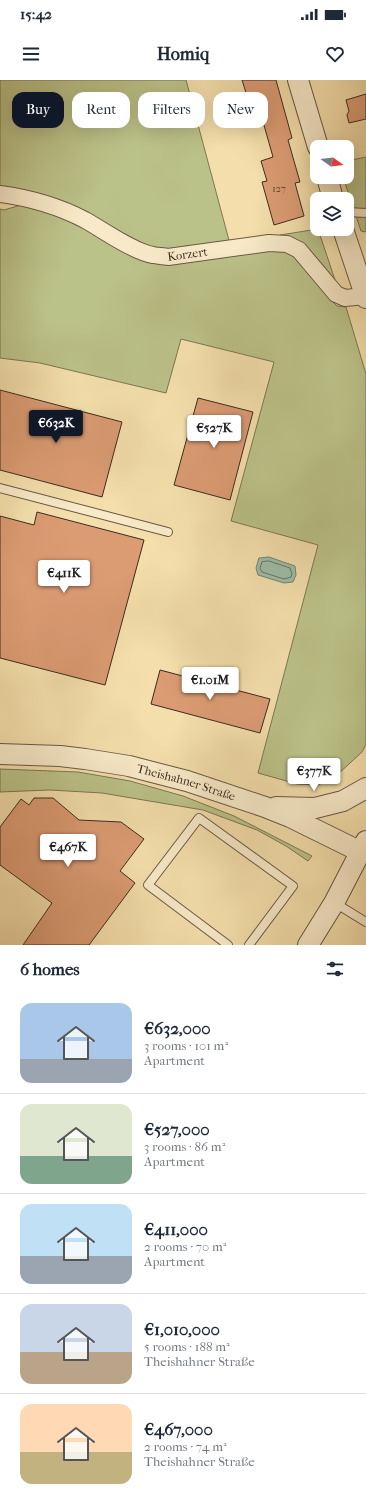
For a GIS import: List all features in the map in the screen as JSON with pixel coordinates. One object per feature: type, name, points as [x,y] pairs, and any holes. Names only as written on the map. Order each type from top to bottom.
[{"type":"street","points":[[298,80],[316,140]]},
{"type":"street","name":"Korzert","points":[[0,194],[31,199],[57,208],[84,220],[138,250],[152,255],[168,257],[269,244],[287,244],[299,250],[336,294],[345,298],[366,297]]},
{"type":"street","points":[[345,236],[366,297]]},
{"type":"street","name":"Theishahner Straße","points":[[0,754],[60,756],[108,762],[187,781],[265,807],[363,846]]},
{"type":"street","points":[[265,807],[315,808],[343,801],[366,788]]},
{"type":"street","points":[[308,945],[334,903],[363,846]]},
{"type":"lane","points":[[354,212],[366,213]]},
{"type":"lane","points":[[0,488],[168,532]]},
{"type":"lane","points":[[228,945],[148,885],[199,818],[293,886],[249,945]]},
{"type":"lane","points":[[334,903],[366,922]]},
{"type":"green space","points":[[0,80],[186,80],[189,92],[138,92],[138,128],[199,128],[230,244],[155,251],[0,189]]},
{"type":"green space","points":[[366,157],[366,232],[361,231],[354,210],[354,192],[348,192],[345,184],[354,184],[354,160]]},
{"type":"green space","points":[[21,205],[49,211],[80,223],[145,260],[265,250],[283,250],[296,254],[329,298],[337,306],[346,307],[366,374],[366,744],[362,752],[337,775],[318,785],[297,784],[258,773],[318,545],[231,521],[274,362],[181,339],[166,393],[40,363],[0,358],[0,209],[4,210]]},
{"type":"green space","points":[[310,230],[310,236],[320,236],[338,289],[286,239],[280,235]]},
{"type":"green space","points":[[0,769],[78,772],[130,781],[183,796],[234,816],[312,856],[308,861],[286,846],[257,830],[203,810],[102,793],[50,790],[0,792]]},
{"type":"water","points":[[269,557],[295,566],[296,575],[293,582],[284,583],[258,575],[256,568],[259,558]]},
{"type":"building","points":[[242,80],[276,80],[292,138],[288,140],[300,182],[295,183],[304,216],[274,225],[262,182],[267,181],[261,161],[273,157],[265,128],[268,128],[268,92],[246,92]]},
{"type":"building","points":[[366,94],[366,119],[349,123],[347,115],[349,111],[346,100]]},
{"type":"building","points":[[0,390],[122,422],[102,497],[0,470]]},
{"type":"building","points":[[198,398],[253,412],[230,500],[174,485]]},
{"type":"building","points":[[37,512],[144,540],[105,685],[0,658],[0,516],[34,525]]},
{"type":"building","points":[[160,670],[270,699],[260,733],[151,704]]},
{"type":"building","points":[[34,798],[53,798],[79,820],[121,822],[144,839],[120,871],[135,883],[89,945],[23,945],[52,903],[0,865],[0,827],[21,799],[29,805]]}]
